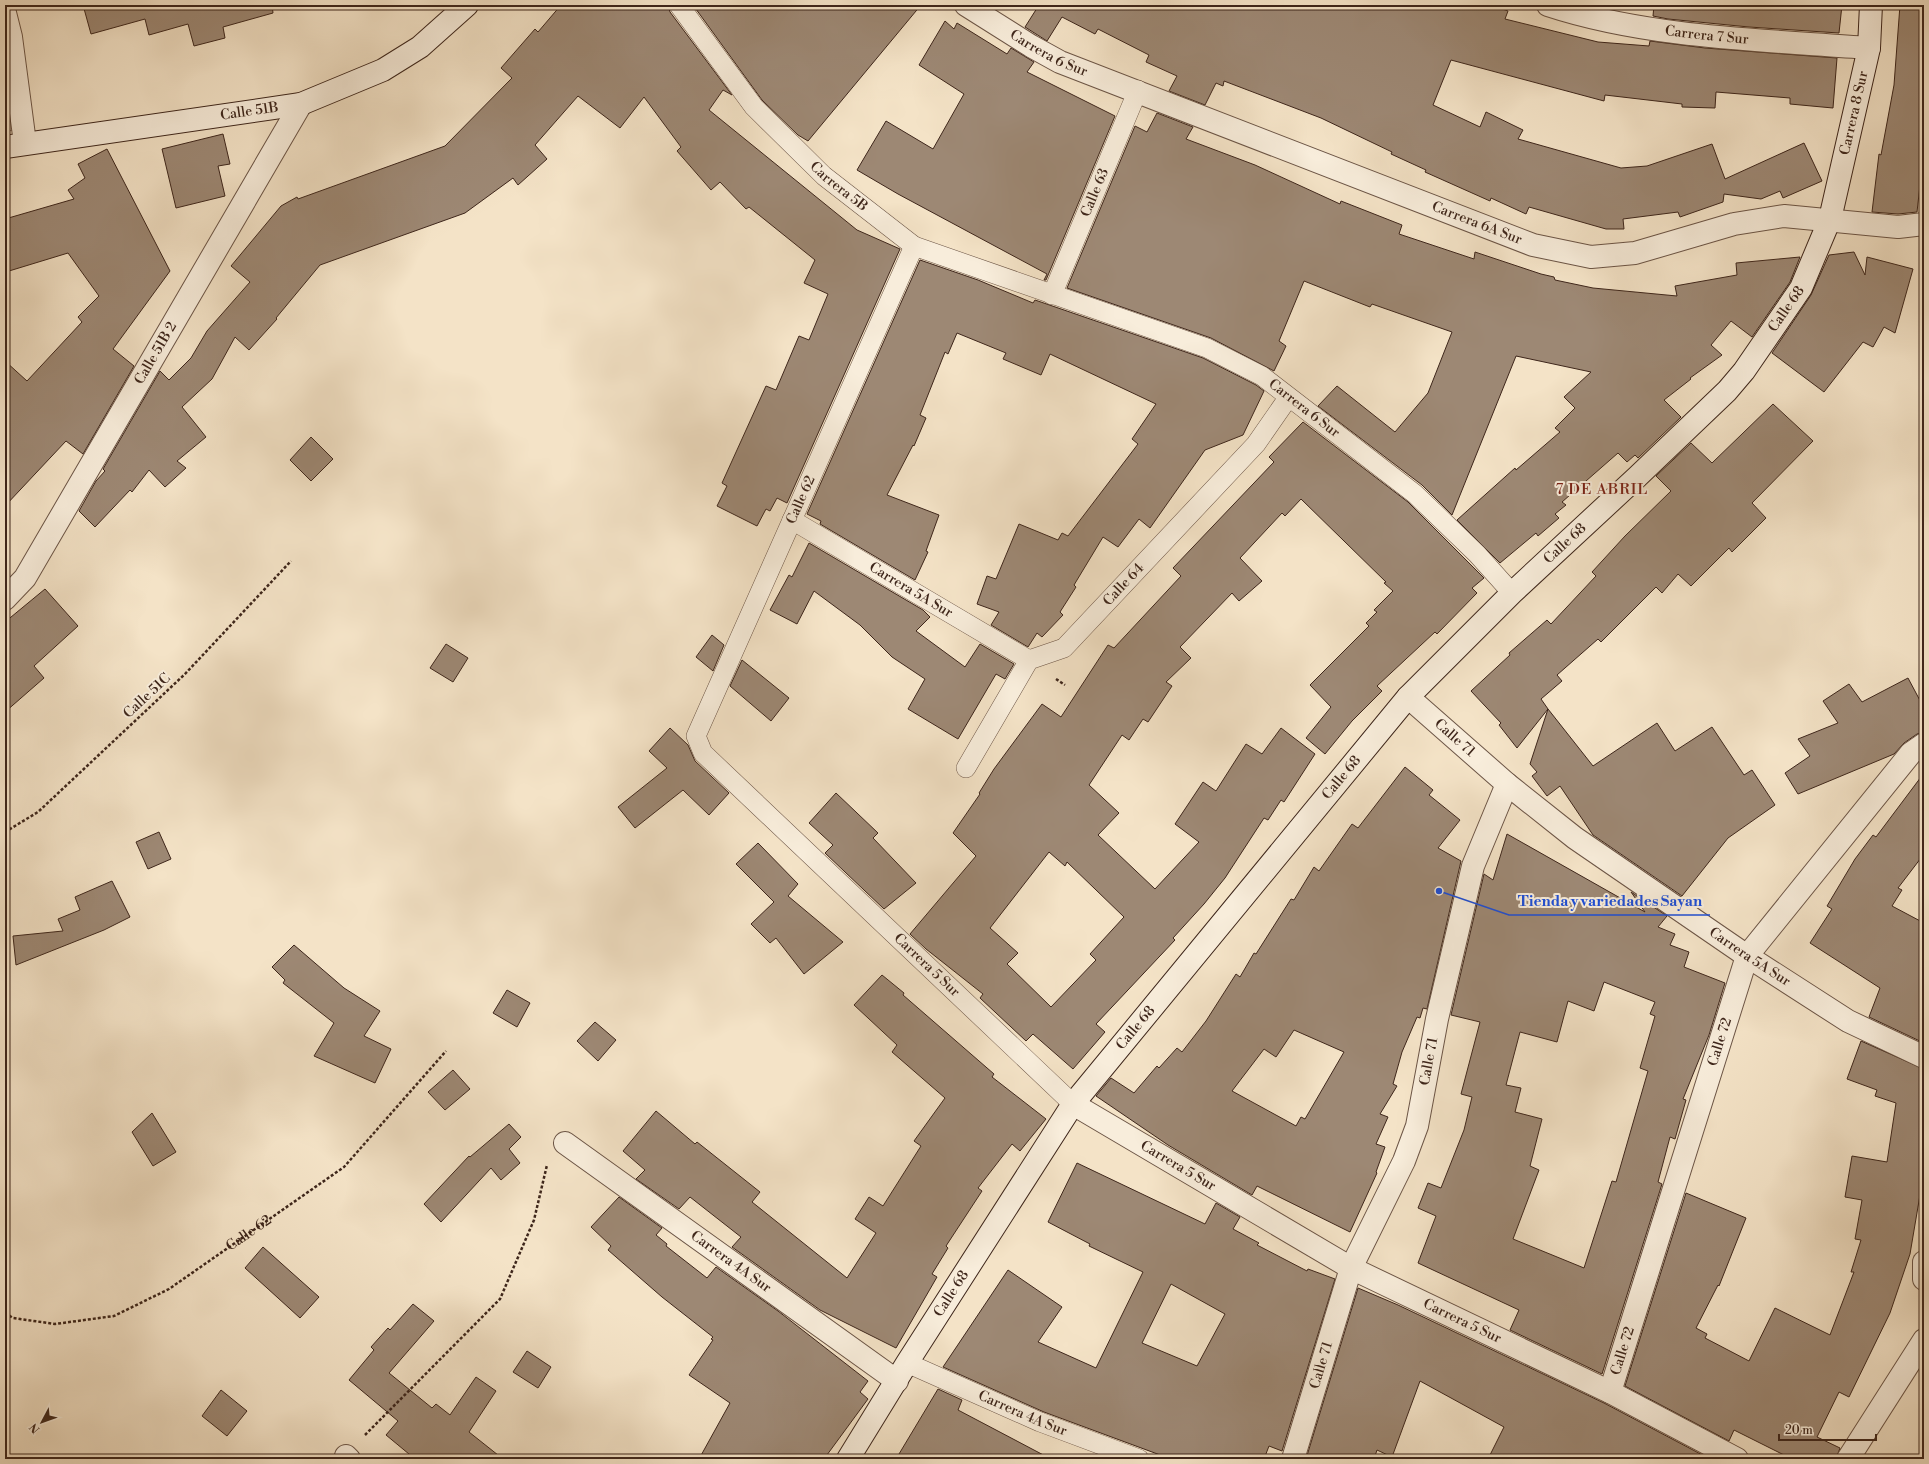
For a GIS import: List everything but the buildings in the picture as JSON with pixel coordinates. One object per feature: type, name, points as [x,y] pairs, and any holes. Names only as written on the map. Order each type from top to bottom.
[{"type":"street","name":"Calle 51B","points":[[15,145],[301,104],[383,70],[420,47],[467,5]]},
{"type":"street","name":"Carrera 6 Sur","points":[[966,5],[1031,46],[1060,62],[1138,90]]},
{"type":"street","name":"Carrera 7 Sur","points":[[1548,5],[1568,12],[1650,29],[1869,48]]},
{"type":"street","name":"Carrera 8 Sur","points":[[1830,219],[1869,48],[1871,5]]},
{"type":"street","points":[[5,13],[11,37],[15,145]]},
{"type":"street","name":"Carrera 6A Sur","points":[[1138,90],[1533,245],[1591,257],[1636,253],[1734,224],[1784,216],[1830,219]]},
{"type":"street","name":"Calle 51B 2","points":[[5,599],[24,578],[301,104]]},
{"type":"street","points":[[1830,219],[1898,227],[1924,224]]},
{"type":"street","name":"Calle 68","points":[[848,1459],[1073,1104],[1408,697],[1512,593],[1727,391],[1744,371],[1801,288],[1830,219]]},
{"type":"street","name":"Calle 71","points":[[1293,1459],[1351,1268],[1404,1161],[1417,1126],[1437,1019],[1474,866],[1507,784],[1408,697]]},
{"type":"street","name":"Calle 72","points":[[1610,1392],[1747,956],[1911,753],[1924,744]]},
{"type":"street","name":"Carrera 5A Sur","points":[[1507,784],[1575,838],[1747,956],[1848,1021],[1924,1057]]},
{"type":"street","name":"Carrera 5 Sur","points":[[1073,1104],[1351,1268],[1610,1392],[1737,1459]]},
{"type":"street","name":"Carrera 4A Sur","points":[[565,1143],[902,1372]]},
{"type":"street","points":[[1924,1262],[1924,1279]]},
{"type":"street","points":[[1848,1459],[1924,1340]]},
{"type":"lane","name":"Carrera 5B","points":[[679,5],[754,107],[824,176],[914,246],[1052,294]]},
{"type":"lane","name":"Calle 63","points":[[1052,294],[1138,90]]},
{"type":"lane","name":"Calle 62","points":[[703,754],[696,736],[914,246]]},
{"type":"lane","name":"Carrera 6 Sur","points":[[1052,294],[1207,348],[1262,376],[1288,398],[1415,494],[1477,554],[1512,593]]},
{"type":"lane","name":"Calle 64","points":[[1029,660],[1064,648],[1256,444],[1288,398]]},
{"type":"lane","name":"Carrera 5A Sur","points":[[792,520],[1029,660]]},
{"type":"lane","points":[[966,768],[1029,660]]},
{"type":"lane","name":"Carrera 5 Sur","points":[[703,754],[1073,1104]]},
{"type":"lane","name":"Carrera 4A Sur","points":[[902,1372],[1139,1459]]},
{"type":"path","name":"Calle 51C","points":[[5,832],[38,812],[185,674],[291,561]]},
{"type":"path","name":"Calle 62","points":[[5,1313],[13,1318],[55,1324],[114,1316],[169,1289],[344,1167],[446,1051]]},
{"type":"path","points":[[348,1457],[500,1299],[534,1220],[545,1167],[565,1143]]},
{"type":"shaded area","points":[[5,74],[13,130],[5,132]]},
{"type":"place","name":"Tienda y variedades Sayan","points":[[1439,891]]},
{"type":"district","name":"7 DE ABRIL","points":[[1602,489]]}]
